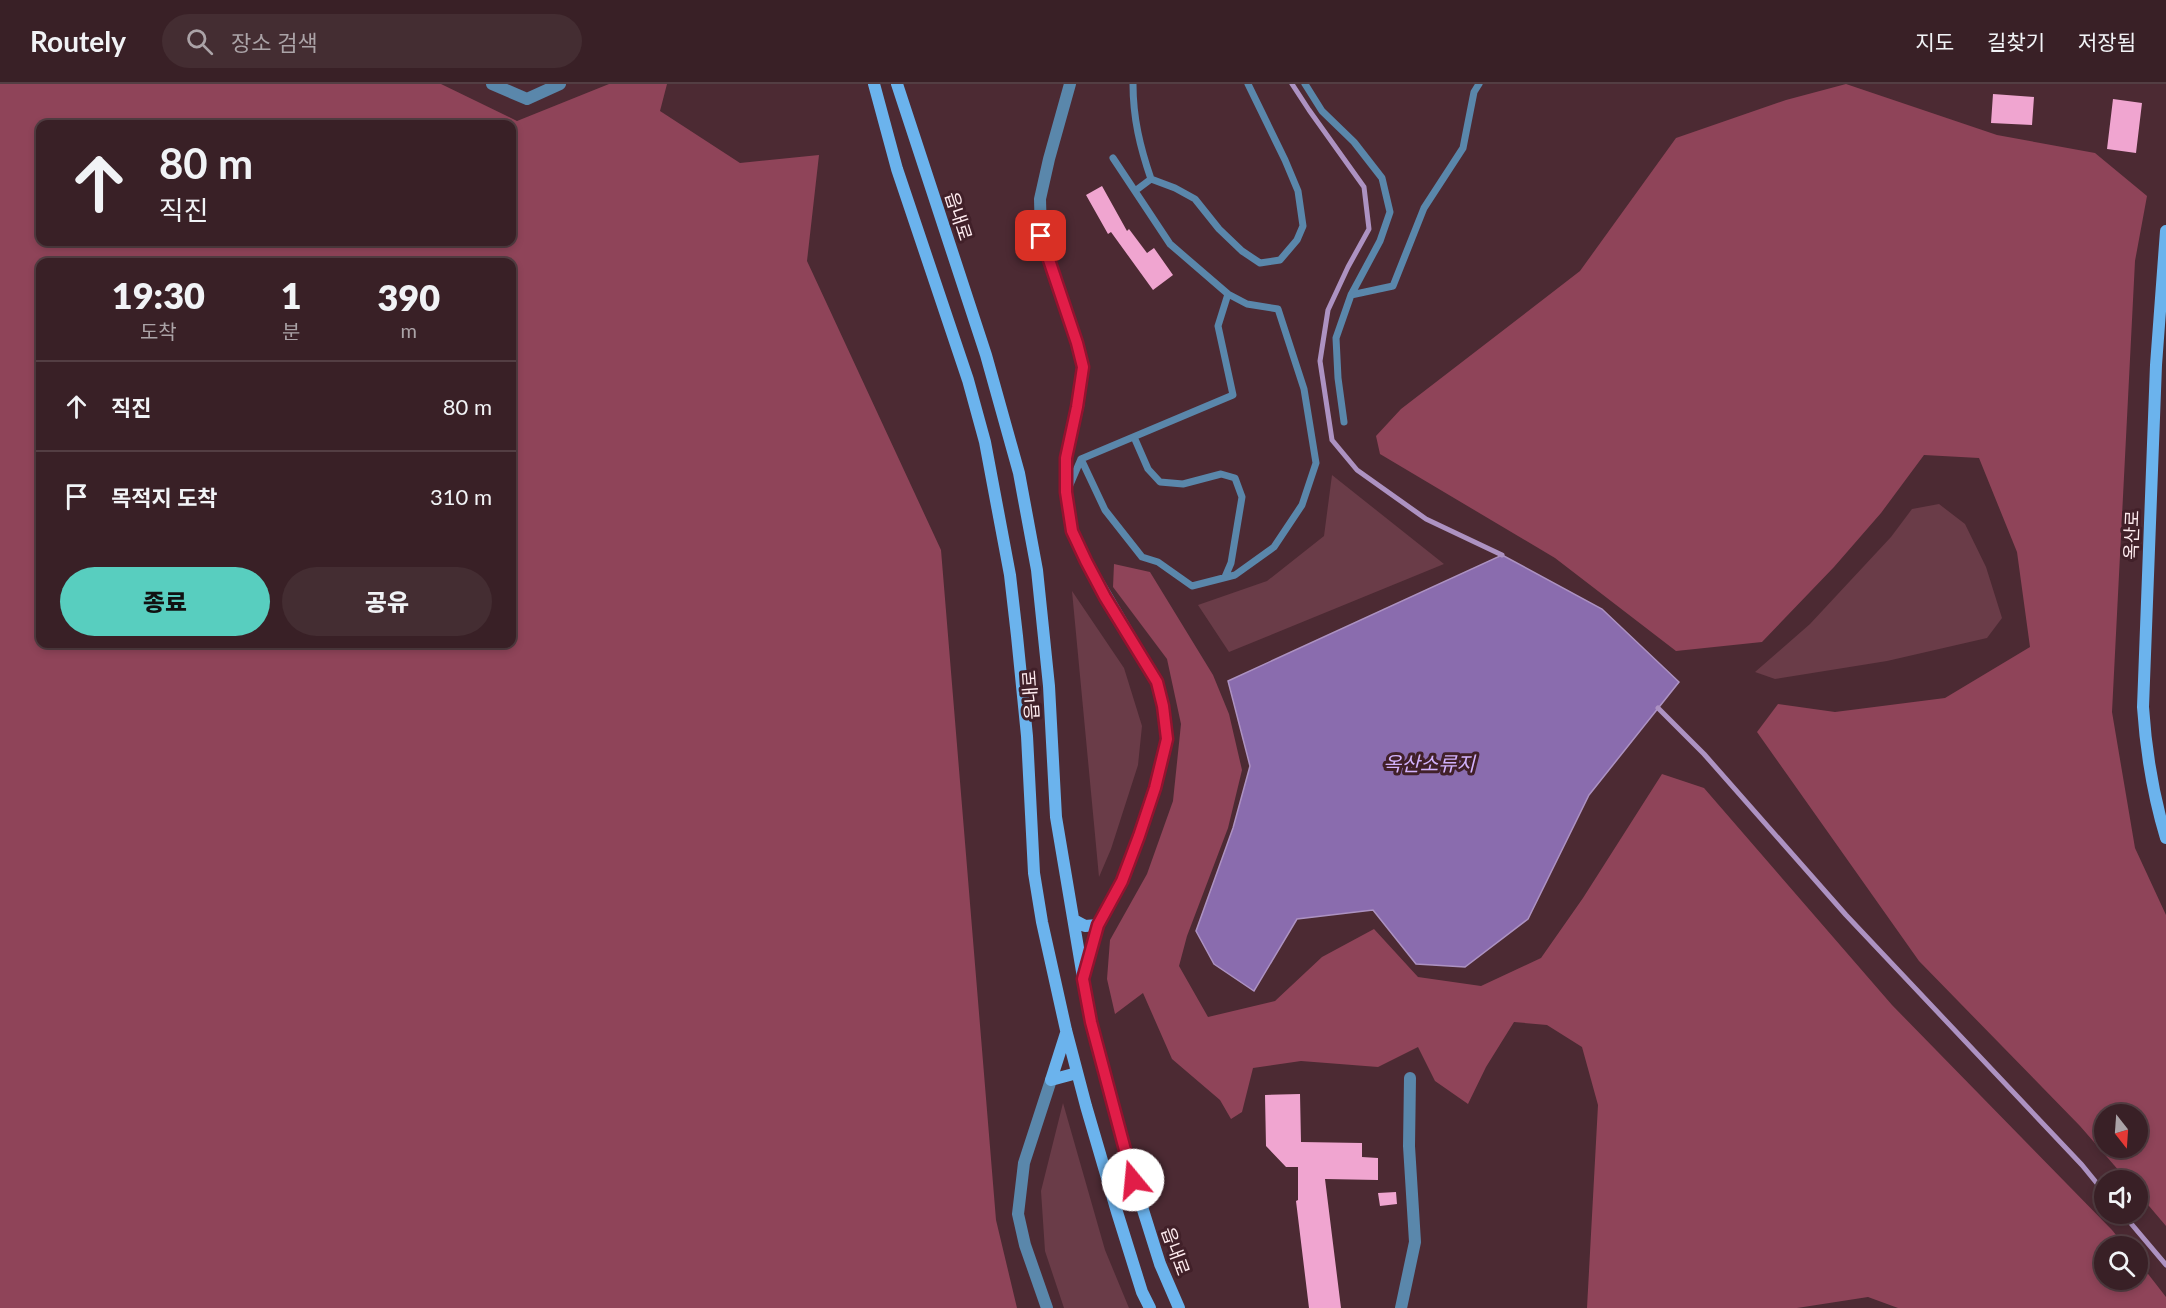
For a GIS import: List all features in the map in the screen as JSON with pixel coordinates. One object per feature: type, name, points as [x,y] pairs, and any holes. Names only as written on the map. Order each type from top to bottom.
[{"type":"street","points":[[492,84],[527,99],[560,84]]},
{"type":"street","name":"읍내로","points":[[874,84],[897,169],[968,380],[985,442],[1010,575],[1027,736],[1034,873],[1042,922],[1077,1072],[1117,1212],[1142,1292],[1150,1308]]},
{"type":"street","points":[[1070,84],[1040,199],[1041,236],[1083,367],[1066,458],[1066,492],[1072,531],[1086,561],[1157,682],[1167,739],[1155,788],[1139,836],[1122,881],[1098,925],[1083,979]]},
{"type":"street","name":"읍내로","points":[[898,85],[986,355],[1019,473],[1037,570],[1048,686],[1056,817],[1091,1022],[1127,1159],[1160,1264],[1179,1308]]},
{"type":"street","name":"옥산로","points":[[2166,231],[2156,365],[2143,707],[2146,749],[2155,801],[2166,838]]},
{"type":"street","points":[[1074,920],[1085,926],[1098,925]]},
{"type":"street","points":[[1047,1308],[1032,1268],[1018,1214],[1024,1162],[1066,1030]]},
{"type":"street","points":[[1051,1080],[1077,1072]]},
{"type":"street","points":[[1401,1308],[1415,1242],[1409,1146],[1410,1078]]},
{"type":"lane","points":[[1133,84],[1138,140],[1151,179]]},
{"type":"lane","points":[[1151,179],[1195,199],[1234,244],[1260,263],[1280,260],[1297,240],[1304,226],[1298,191],[1248,84]]},
{"type":"lane","points":[[1305,84],[1322,111],[1354,142],[1382,178],[1389,212],[1380,241],[1351,295],[1336,338],[1338,378],[1344,422]]},
{"type":"lane","points":[[1351,295],[1394,286],[1424,208],[1463,148],[1474,92],[1479,84]]},
{"type":"lane","points":[[1081,459],[1105,510],[1142,557],[1158,562],[1192,586],[1235,574],[1274,547],[1302,505],[1316,463],[1304,389],[1278,309],[1247,304],[1228,294],[1170,244],[1113,158]]},
{"type":"lane","points":[[1135,191],[1151,179]]},
{"type":"lane","points":[[1066,492],[1081,459],[1233,395],[1218,326],[1228,294]]},
{"type":"lane","points":[[1134,436],[1148,469],[1160,482],[1183,484],[1221,474],[1235,478],[1242,497],[1231,563],[1225,577]]},
{"type":"shaded area","points":[[0,84],[441,84],[515,120],[36,120],[36,246],[516,246],[516,121],[609,84],[667,84],[660,111],[740,163],[819,155],[807,261],[941,550],[996,1220],[1017,1308],[0,1308]]},
{"type":"shaded area","points":[[1846,84],[1997,135],[2095,153],[2147,196],[2135,261],[2112,712],[2135,848],[2166,915],[2166,1226],[2148,1205],[2148,1170],[2118,1170],[2108,1158],[2148,1158],[2148,1104],[2094,1104],[2094,1142],[1919,961],[1757,732],[1778,704],[1835,712],[1945,698],[2030,647],[2017,552],[1979,458],[1924,455],[1881,513],[1834,567],[1762,642],[1676,651],[1555,558],[1380,454],[1376,436],[1401,409],[1580,271],[1676,138],[1786,100]]},
{"type":"shaded area","points":[[1332,475],[1444,564],[1229,652],[1198,605],[1267,581],[1324,536]]},
{"type":"shaded area","points":[[1939,504],[1965,524],[1986,567],[2002,618],[1987,638],[1887,661],[1775,679],[1755,672],[1810,624],[1891,537],[1912,509]]},
{"type":"shaded area","points":[[1114,564],[1150,572],[1213,675],[1229,714],[1242,770],[1228,828],[1187,936],[1179,966],[1208,1017],[1275,1001],[1322,957],[1374,929],[1418,977],[1481,986],[1541,958],[1583,898],[1662,774],[1704,788],[1892,1005],[2094,1212],[2094,1224],[2106,1224],[2112,1230],[2117,1236],[2094,1236],[2094,1290],[2148,1290],[2148,1274],[2166,1297],[2166,1308],[1898,1308],[1868,1297],[1797,1308],[1587,1308],[1598,1105],[1582,1047],[1547,1025],[1514,1022],[1486,1067],[1468,1104],[1435,1081],[1418,1047],[1378,1067],[1301,1061],[1253,1068],[1242,1112],[1231,1119],[1220,1100],[1172,1059],[1143,993],[1115,1014],[1107,979],[1110,940],[1147,874],[1173,801],[1181,724],[1167,659],[1113,587]]},
{"type":"shaded area","points":[[1072,591],[1124,668],[1142,726],[1138,765],[1111,849],[1099,877]]},
{"type":"shaded area","points":[[1063,1103],[1105,1250],[1129,1308],[1064,1308],[1045,1251],[1041,1191]]},
{"type":"water","name":"옥산소류지","points":[[1502,555],[1602,609],[1679,682],[1589,795],[1528,919],[1465,967],[1416,964],[1373,910],[1297,919],[1254,991],[1214,964],[1196,931],[1233,828],[1250,766],[1228,681]]},
{"type":"building","points":[[1993,94],[2034,97],[2032,125],[1991,123]]},
{"type":"building","points":[[2113,99],[2142,103],[2136,153],[2107,149]]},
{"type":"building","points":[[1102,186],[1127,231],[1129,229],[1147,253],[1154,248],[1173,275],[1153,290],[1111,232],[1108,234],[1086,195]]},
{"type":"building","points":[[1300,1094],[1301,1142],[1362,1143],[1362,1157],[1378,1158],[1378,1180],[1325,1179],[1341,1308],[1309,1308],[1296,1201],[1298,1200],[1298,1167],[1286,1167],[1266,1146],[1265,1095]]},
{"type":"building","points":[[1396,1192],[1397,1204],[1380,1206],[1378,1193]]},
{"type":"waterway","points":[[1292,84],[1364,187],[1369,229],[1328,310],[1320,361],[1332,440],[1357,470],[1426,519],[1502,555]]},
{"type":"waterway","points":[[1658,708],[1704,754],[1846,915],[2094,1180]]},
{"type":"waterway","points":[[2131,1224],[2166,1265]]},
{"type":"route","points":[[1041,236],[1083,367],[1066,458],[1066,492],[1072,531],[1105,597],[1157,682],[1167,739],[1155,788],[1139,836],[1122,881],[1098,925],[1083,979],[1091,1022],[1133,1180]]}]
